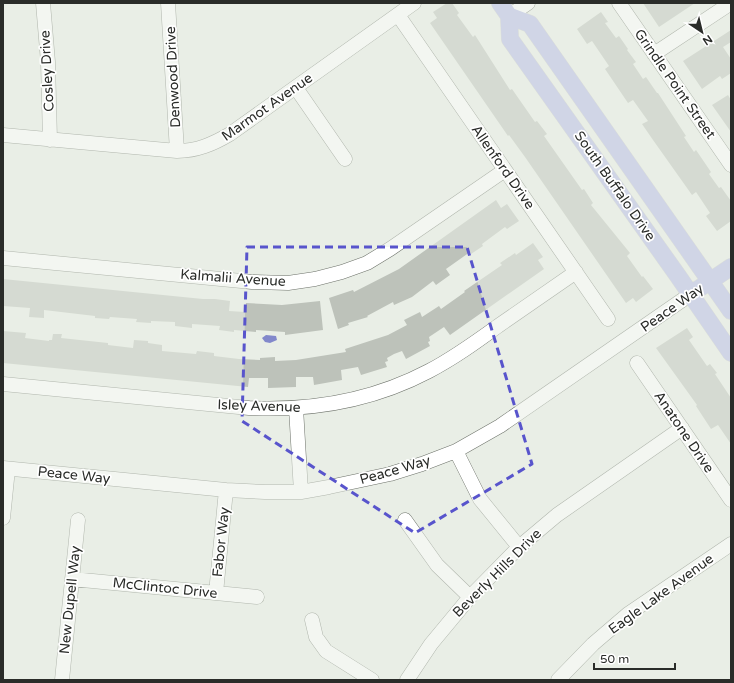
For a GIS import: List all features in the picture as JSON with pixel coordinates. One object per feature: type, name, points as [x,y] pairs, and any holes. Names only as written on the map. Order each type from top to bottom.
[{"type":"main road","name":"South Buffalo Drive","points":[[504,9],[530,24],[731,311]]},
{"type":"main road","name":"South Buffalo Drive","points":[[504,9],[510,39],[691,294],[731,353]]},
{"type":"main road","name":"Peace Way","points":[[691,294],[731,267]]},
{"type":"street","name":"Cosley Drive","points":[[43,3],[48,62],[50,140]]},
{"type":"street","name":"Denwood Drive","points":[[168,3],[177,151]]},
{"type":"street","name":"Marmot Avenue","points":[[3,135],[177,151],[202,148],[220,140],[296,88],[414,3]]},
{"type":"street","points":[[504,9],[528,3]]},
{"type":"street","name":"Grindle Point Street","points":[[619,3],[730,163]]},
{"type":"street","points":[[654,54],[731,3]]},
{"type":"street","name":"Allenford Drive","points":[[398,15],[608,319]]},
{"type":"street","points":[[296,88],[345,159]]},
{"type":"street","name":"Kalmalii Avenue","points":[[3,258],[252,282],[288,283],[315,280],[342,272],[379,256],[504,170]]},
{"type":"street","name":"Isley Avenue","points":[[3,384],[249,408],[296,408],[326,405],[362,397],[395,386],[423,374],[458,355],[576,272]]},
{"type":"street","name":"Peace Way","points":[[6,469],[226,490],[265,492],[301,492],[390,474],[456,451],[500,426],[691,294]]},
{"type":"street","name":"Anatone Drive","points":[[637,363],[731,500]]},
{"type":"street","points":[[296,408],[301,492]]},
{"type":"street","name":"Beverly Hills Drive","points":[[407,680],[431,644],[470,597],[519,547],[557,515],[682,428]]},
{"type":"street","points":[[456,451],[480,498],[519,547]]},
{"type":"street","points":[[3,518],[6,469]]},
{"type":"street","name":"Fabor Way","points":[[216,593],[226,490]]},
{"type":"street","name":"New Dupell Way","points":[[62,680],[78,520]]},
{"type":"street","points":[[405,520],[437,565],[470,597]]},
{"type":"street","name":"Eagle Lake Avenue","points":[[558,680],[594,644],[628,614],[731,544]]},
{"type":"street","name":"McClintoc Drive","points":[[72,579],[257,597]]},
{"type":"street","points":[[312,620],[316,637],[326,651],[372,680]]},
{"type":"highlighted area","points":[[247,247],[467,247],[532,464],[415,533],[242,421]]},
{"type":"water","points":[[266,335],[276,336],[277,340],[270,343],[265,342],[262,338]]},
{"type":"building","points":[[447,3],[452,3],[459,13],[457,15],[473,37],[475,35],[510,90],[512,89],[535,122],[537,121],[547,134],[544,136],[582,190],[584,189],[593,203],[591,205],[630,253],[627,256],[642,277],[643,276],[653,289],[636,302],[633,298],[626,303],[430,23],[437,18],[433,12]]},
{"type":"building","points":[[643,3],[695,3],[659,27]]},
{"type":"building","points":[[601,12],[608,22],[605,23],[616,38],[619,36],[628,49],[627,50],[636,62],[633,64],[643,79],[646,77],[658,93],[686,136],[684,137],[694,152],[696,150],[711,172],[709,174],[731,201],[731,221],[717,231],[706,216],[710,213],[696,192],[692,195],[642,124],[648,121],[633,100],[628,103],[605,69],[609,66],[592,41],[587,44],[577,29]]},
{"type":"building","points":[[731,30],[731,42],[723,47],[731,59],[731,73],[722,79],[720,76],[702,89],[683,61]]},
{"type":"building","points":[[728,95],[731,100],[731,132],[712,105]]},
{"type":"building","points":[[496,200],[501,208],[507,204],[519,221],[507,229],[505,227],[482,244],[483,246],[471,254],[470,252],[446,269],[450,275],[436,285],[433,281],[412,297],[394,305],[393,302],[367,316],[368,317],[348,323],[349,325],[338,329],[329,298],[353,290],[354,292],[399,269]]},
{"type":"building","points":[[533,243],[543,257],[538,260],[544,269],[450,335],[444,327],[429,337],[430,341],[428,342],[430,346],[406,359],[402,351],[394,354],[387,358],[388,361],[385,362],[387,367],[361,375],[358,367],[341,370],[342,380],[314,385],[313,377],[296,377],[296,387],[268,388],[268,378],[249,378],[248,387],[3,363],[3,331],[26,333],[25,338],[49,341],[52,340],[53,334],[62,334],[61,338],[108,343],[108,345],[133,348],[134,340],[148,341],[148,343],[162,345],[162,351],[196,354],[197,351],[214,353],[214,356],[239,359],[260,360],[260,358],[275,357],[275,361],[296,360],[346,352],[345,349],[388,335],[407,325],[404,320],[420,312],[422,317],[439,306],[441,309],[502,265],[500,263],[515,253],[516,255]]},
{"type":"building","points":[[3,279],[230,301],[229,311],[245,312],[246,303],[282,305],[320,301],[323,330],[285,335],[285,332],[256,330],[256,332],[234,330],[234,332],[219,330],[220,326],[192,324],[192,328],[175,326],[175,322],[136,322],[137,319],[110,317],[109,319],[95,318],[95,316],[44,310],[44,318],[29,317],[30,308],[3,306]]},
{"type":"building","points":[[687,328],[693,337],[689,340],[707,366],[710,364],[717,373],[715,374],[731,398],[731,444],[718,425],[711,429],[696,406],[697,405],[656,348]]}]
